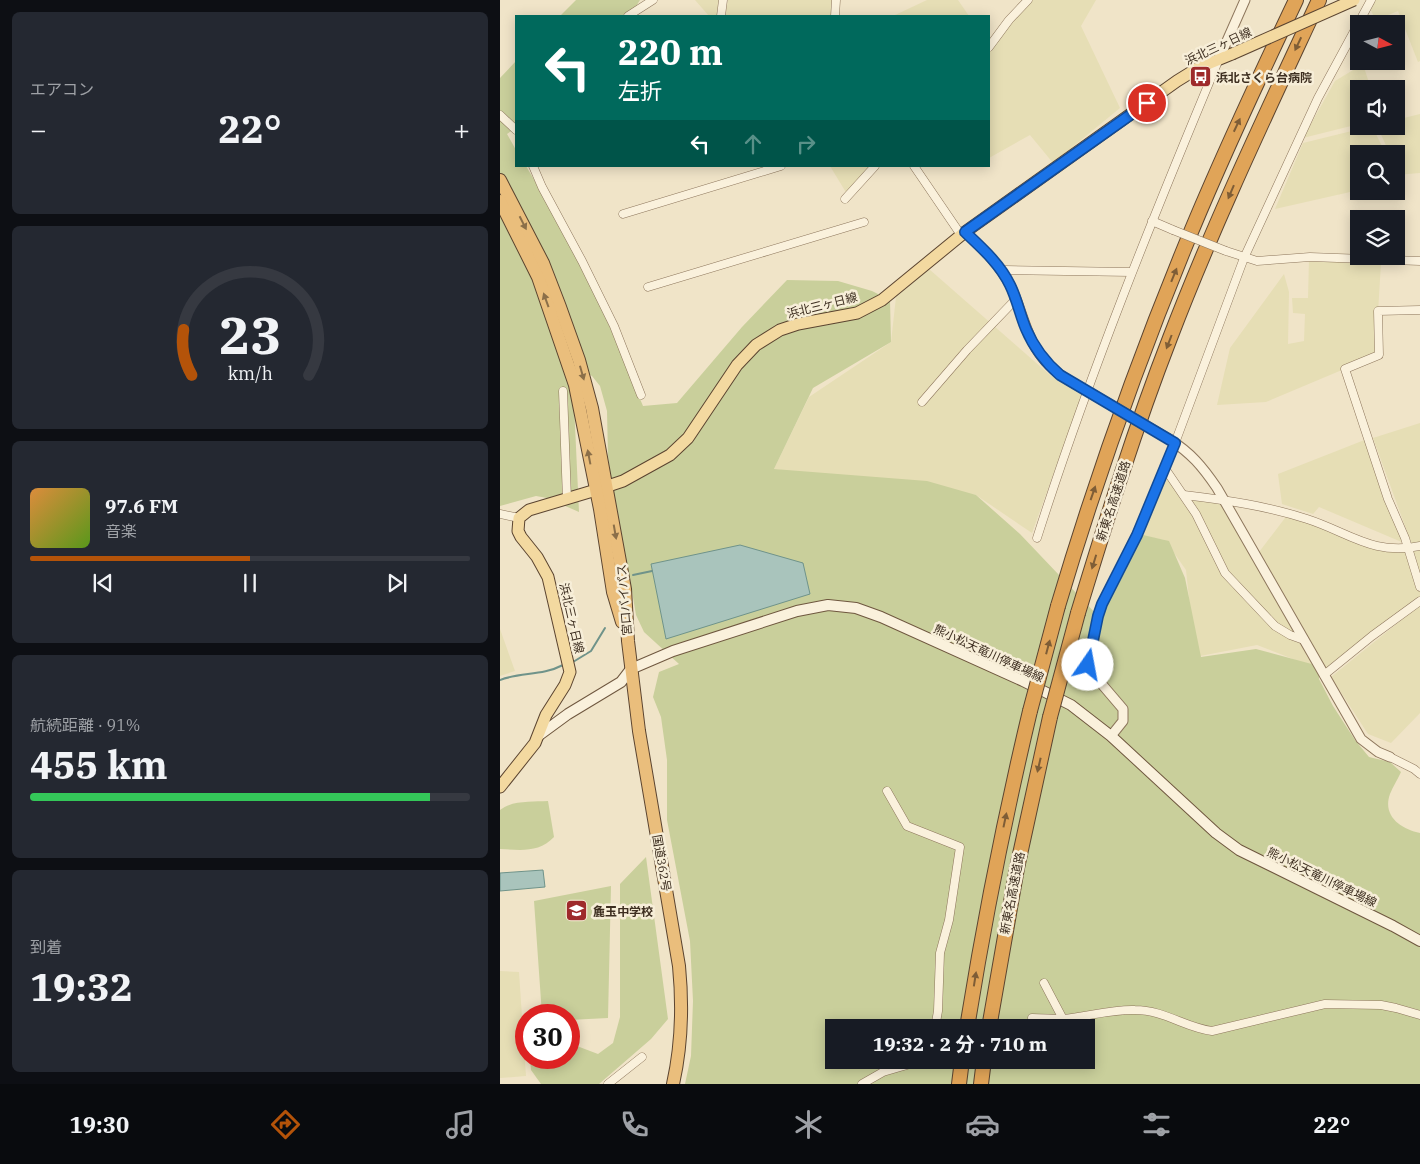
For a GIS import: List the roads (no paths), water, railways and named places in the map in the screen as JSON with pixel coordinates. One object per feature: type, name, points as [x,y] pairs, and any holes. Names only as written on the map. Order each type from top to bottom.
[{"type":"highway","name":"新東名高速道路","points":[[969,1019],[998,856],[1030,711],[1058,606],[1083,524],[1154,323],[1229,143],[1296,0]]},
{"type":"highway","name":"新東名高速道路","points":[[991,1019],[1016,868],[1050,717],[1078,614],[1133,441],[1170,339],[1250,148],[1319,0]]},
{"type":"highway","name":"宮口バイパス","points":[[500,180],[543,263],[578,360],[592,408],[601,488]]},
{"type":"highway","name":"宮口バイパス","points":[[501,206],[538,277],[575,385],[625,588],[628,641]]},
{"type":"highway","name":"国道362号","points":[[628,641],[639,731],[679,966],[682,1005],[681,1038],[673,1084]]},
{"type":"highway","points":[[959,1084],[961,1069]]},
{"type":"highway","points":[[981,1084],[983,1069]]},
{"type":"main road","name":"浜北三ヶ日線","points":[[500,788],[535,743],[546,715],[568,679],[569,667],[548,577],[538,557],[521,537],[517,525],[519,518],[529,510],[623,480],[670,455],[688,438],[737,365],[756,346],[780,330],[798,324],[857,313],[882,300],[963,234],[1177,81],[1198,68],[1354,0]]},
{"type":"main road","name":"熊小松天竜川停車場線","points":[[538,736],[568,714],[621,682],[631,669],[673,651],[797,611],[828,605],[856,608],[881,617],[1071,705],[1112,736],[1216,832],[1239,850],[1394,926],[1420,942]]},
{"type":"street","points":[[630,15],[653,0]]},
{"type":"street","points":[[721,15],[723,0]]},
{"type":"street","points":[[835,15],[836,0]]},
{"type":"street","points":[[990,46],[1009,20],[1028,0]]},
{"type":"street","points":[[1037,538],[1090,393],[1131,272],[1245,0]]},
{"type":"street","points":[[1112,736],[1123,721],[1123,709],[1090,670],[1088,661],[1102,604],[1137,535],[1244,258],[1318,98],[1371,0]]},
{"type":"street","points":[[500,115],[515,129]]},
{"type":"street","points":[[534,167],[614,326],[641,395]]},
{"type":"street","points":[[623,214],[778,167]]},
{"type":"street","points":[[845,199],[874,167]]},
{"type":"street","points":[[915,167],[963,234],[978,243],[1003,273],[1016,299],[1026,329],[1046,363],[1060,375],[1172,441],[1197,460],[1224,500],[1361,739],[1378,752],[1414,769],[1420,774]]},
{"type":"street","points":[[1152,220],[1226,251],[1257,261],[1310,257],[1420,261]]},
{"type":"street","points":[[648,287],[864,222]]},
{"type":"street","points":[[1003,273],[1005,270],[1131,272]]},
{"type":"street","points":[[922,402],[967,350],[1016,299]]},
{"type":"street","points":[[1420,310],[1378,311],[1379,356],[1346,369],[1388,499],[1399,522],[1420,587]]},
{"type":"street","points":[[563,391],[567,499]]},
{"type":"street","points":[[1164,467],[1184,495],[1209,538],[1225,573],[1276,626],[1290,635],[1304,640]]},
{"type":"street","points":[[1184,495],[1252,504],[1308,519],[1374,546],[1408,549],[1420,546]]},
{"type":"street","points":[[500,514],[519,518]]},
{"type":"street","points":[[1324,675],[1372,636],[1420,601]]},
{"type":"street","points":[[887,792],[907,826],[930,837],[960,847],[949,920],[940,953],[937,1019]]},
{"type":"street","points":[[1044,983],[1064,1019]]},
{"type":"street","points":[[1032,1018],[1064,1019],[1136,1010],[1162,1014],[1203,1030],[1212,1031],[1325,1004],[1381,1005],[1420,1015]]},
{"type":"street","points":[[608,1084],[642,1057]]},
{"type":"street","points":[[862,1084],[882,1072],[892,1069]]},
{"type":"water","points":[[740,545],[803,563],[810,594],[666,639],[651,564]]},
{"type":"water","points":[[543,870],[545,887],[500,891],[500,873]]},
{"type":"waterway","points":[[633,575],[652,571]]},
{"type":"waterway","points":[[573,662],[591,651],[605,628]]},
{"type":"waterway","points":[[500,680],[547,671],[563,665]]},
{"type":"place","name":"浜北さくら台病院","points":[[1200,77]]},
{"type":"place","name":"麁玉中学校","points":[[577,911]]}]
